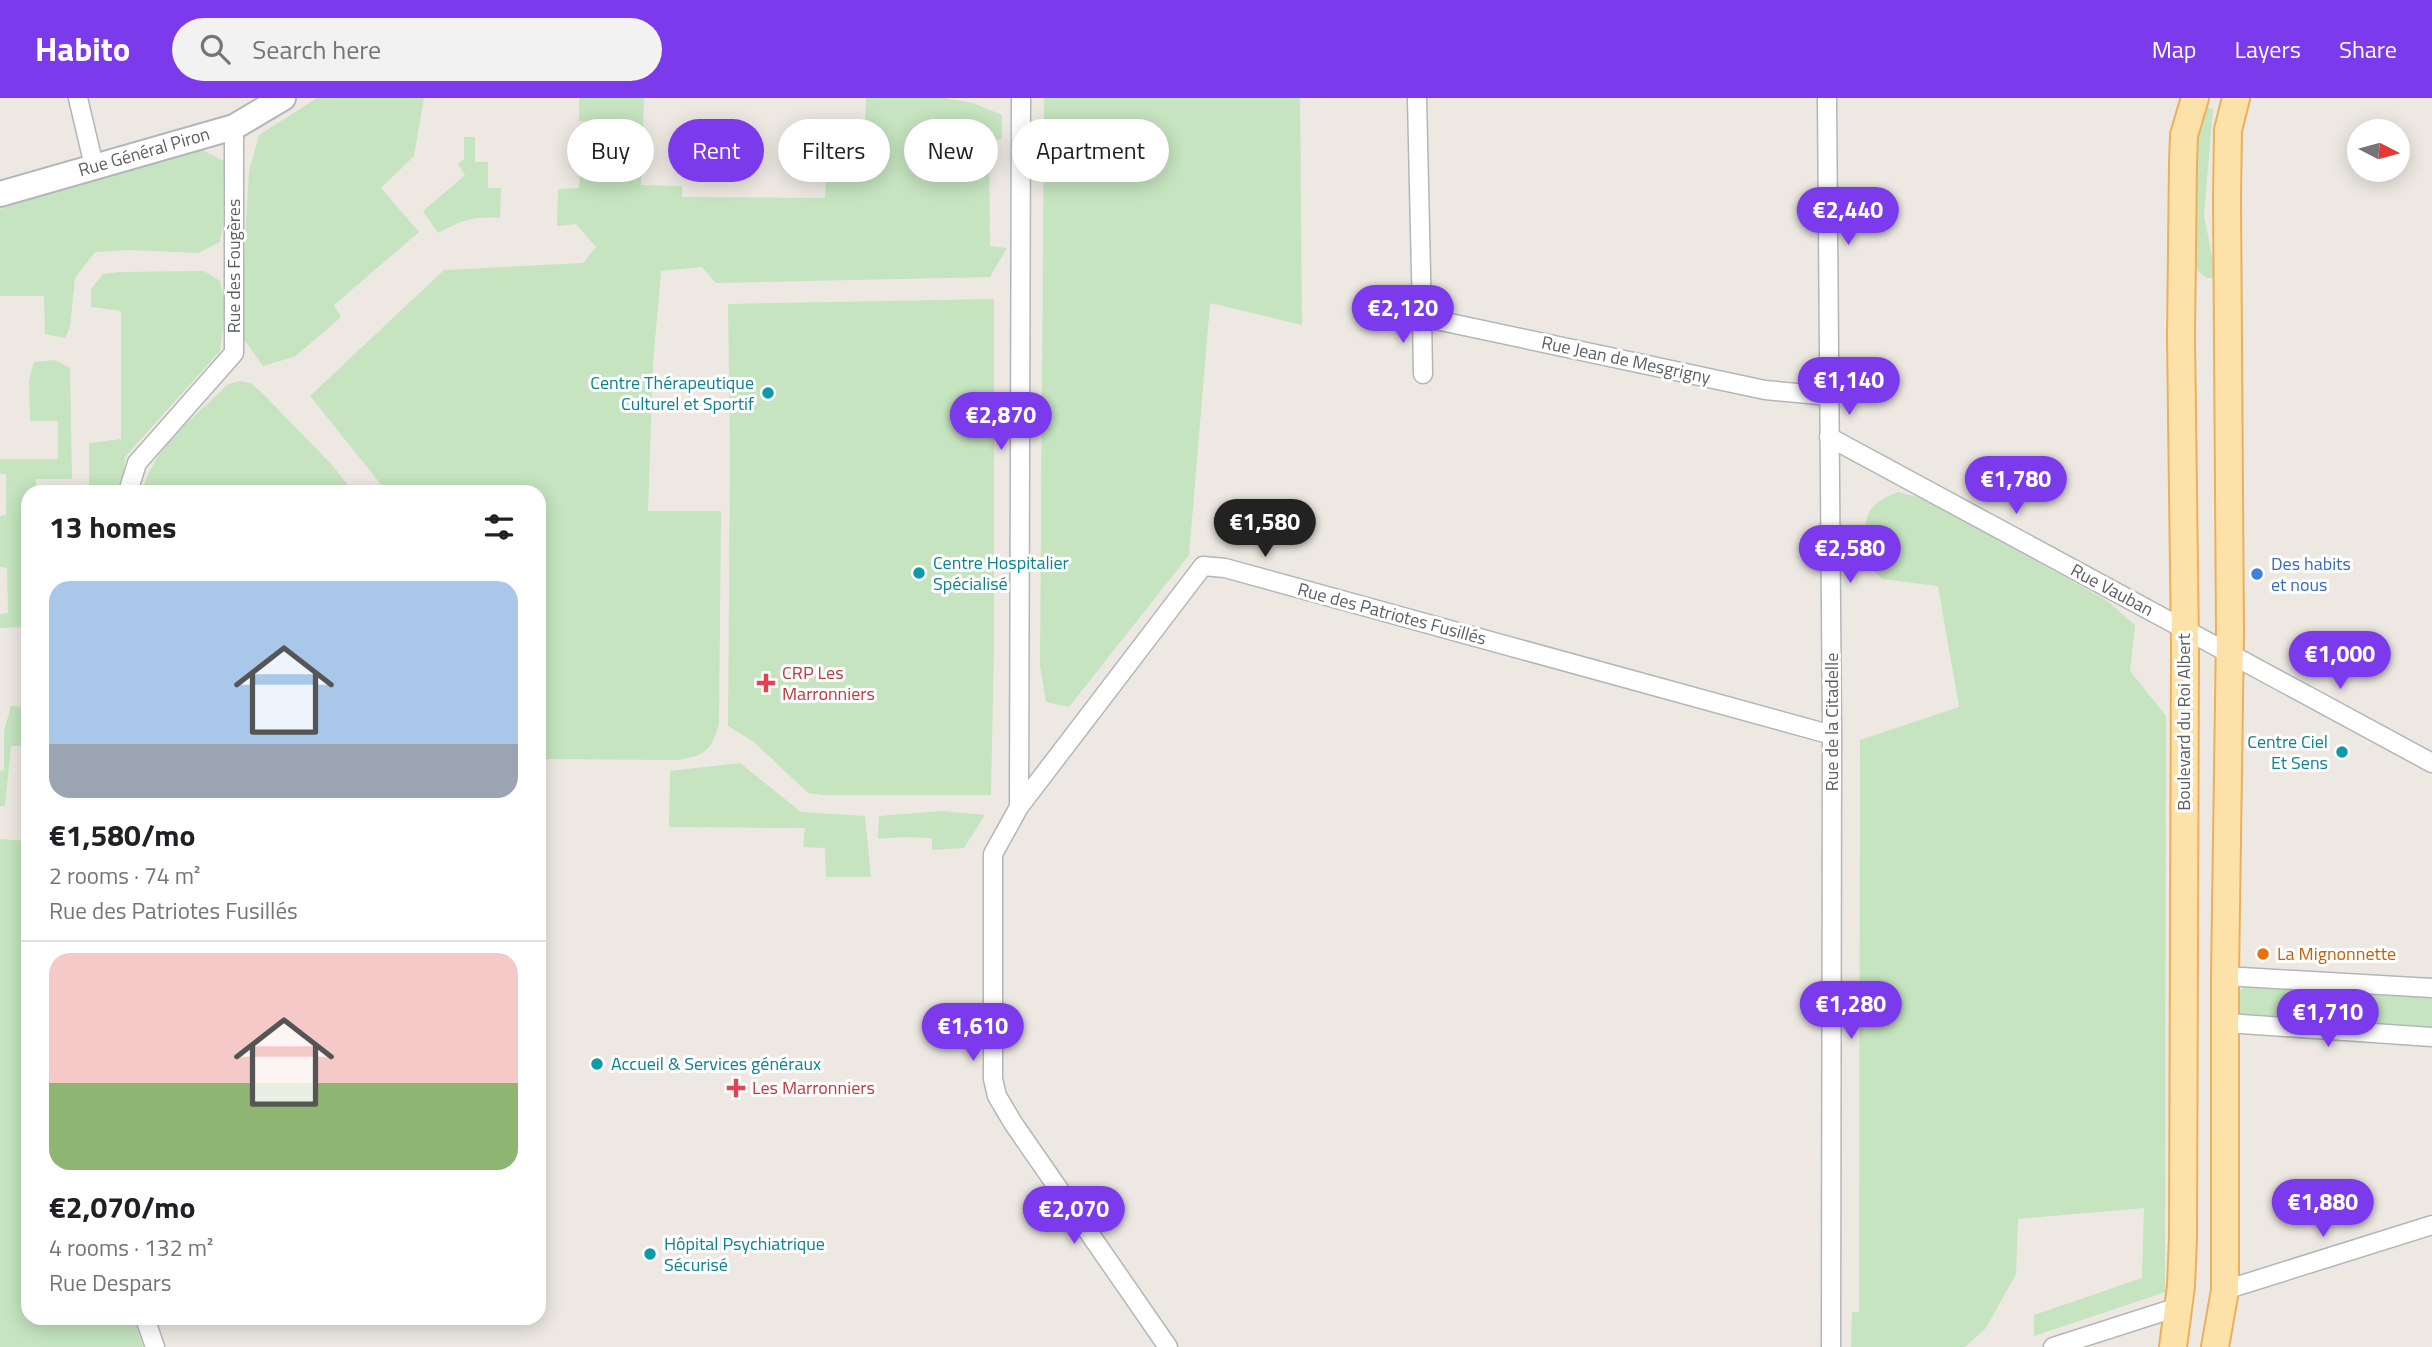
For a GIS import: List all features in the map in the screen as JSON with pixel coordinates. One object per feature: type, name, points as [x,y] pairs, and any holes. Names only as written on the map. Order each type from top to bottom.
[{"type":"main road","name":"Boulevard du Roi Albert","points":[[2173,1347],[2183,1238],[2183,163],[2184,135],[2195,98]]},
{"type":"main road","points":[[2215,1347],[2225,1290],[2225,976],[2230,653],[2227,198],[2228,130],[2236,98]]},
{"type":"street","points":[[78,98],[94,166]]},
{"type":"street","name":"Rue Général Piron","points":[[0,194],[234,127],[283,98]]},
{"type":"street","name":"Rue des Patriotes Fusillés","points":[[1019,807],[1021,98]]},
{"type":"street","points":[[1417,98],[1423,374]]},
{"type":"street","name":"Rue de la Citadelle","points":[[1827,98],[1832,735],[1831,1347]]},
{"type":"street","name":"Rue des Fougères","points":[[130,485],[137,463],[234,353],[234,127]]},
{"type":"street","name":"Rue Jean de Mesgrigny","points":[[1422,317],[1765,390],[1830,396]]},
{"type":"street","name":"Rue Vauban","points":[[1829,437],[2432,763]]},
{"type":"street","name":"Rue des Patriotes Fusillés","points":[[1168,1347],[997,1096],[993,1079],[993,855],[1019,807],[1203,566],[1225,568],[1832,735]]},
{"type":"street","points":[[2225,976],[2432,988]]},
{"type":"street","points":[[2226,1023],[2432,1037]]},
{"type":"street","points":[[2225,1290],[2432,1225]]},
{"type":"street","points":[[2053,1347],[2178,1307]]},
{"type":"street","points":[[147,1325],[155,1347]]},
{"type":"green space","points":[[317,98],[424,98],[414,156],[381,188],[419,232],[334,305],[341,317],[296,356],[263,366],[240,334],[249,171],[259,135]]},
{"type":"green space","points":[[579,98],[644,98],[643,119],[579,119]]},
{"type":"green space","points":[[866,98],[944,98],[973,103],[1002,115],[1002,139],[998,140],[998,119],[904,119],[904,182],[989,182],[990,246],[1007,248],[990,277],[716,283],[702,267],[661,271],[653,363],[648,511],[721,511],[719,723],[714,739],[706,750],[696,756],[679,760],[546,759],[546,485],[381,485],[310,396],[444,270],[583,263],[596,247],[576,224],[557,226],[558,189],[579,188],[579,182],[641,182],[641,185],[682,186],[682,197],[825,198],[826,182],[890,182],[890,119],[865,119]]},
{"type":"green space","points":[[1044,98],[1300,98],[1302,325],[1210,303],[1189,555],[1069,707],[1046,702],[1040,666],[1043,182],[1169,182],[1169,119],[1044,119]]},
{"type":"green space","points":[[2205,105],[2213,110],[2204,215],[2216,278],[2207,278],[2195,269],[2196,145]]},
{"type":"green space","points":[[464,137],[475,137],[475,162],[488,162],[488,188],[501,188],[500,218],[468,220],[438,233],[423,211],[465,175],[458,164],[464,159]]},
{"type":"green space","points":[[202,150],[224,161],[223,225],[220,242],[198,253],[130,250],[95,252],[75,278],[70,327],[65,338],[45,334],[44,296],[0,296],[0,209],[167,154]]},
{"type":"green space","points":[[204,271],[220,281],[226,307],[220,351],[125,457],[124,485],[89,485],[89,443],[121,439],[121,311],[91,307],[91,289],[103,274]]},
{"type":"green space","points":[[994,299],[991,795],[808,793],[754,742],[728,726],[728,304]]},
{"type":"green space","points":[[55,360],[70,368],[72,479],[36,479],[36,485],[21,485],[21,627],[0,628],[0,614],[8,613],[7,568],[0,567],[0,516],[6,515],[6,474],[0,474],[0,459],[58,459],[58,421],[30,421],[29,380],[34,362]]},
{"type":"green space","points":[[239,381],[251,383],[333,466],[348,485],[144,485],[165,447],[227,385]]},
{"type":"green space","points":[[1898,492],[1922,498],[2106,600],[2135,625],[2130,671],[2166,716],[2165,1292],[2034,1336],[2034,1315],[2142,1278],[2144,1208],[2018,1219],[2016,1274],[1986,1328],[1965,1347],[1851,1347],[1852,1312],[1859,1312],[1860,740],[1959,707],[1938,586],[1882,579],[1863,559],[1867,517],[1876,504]]},
{"type":"green space","points":[[11,706],[21,707],[21,746],[11,746],[5,806],[0,806],[0,771],[4,770],[4,731]]},
{"type":"green space","points":[[740,763],[801,812],[865,816],[871,877],[826,877],[825,848],[803,847],[805,828],[669,827],[670,771]]},
{"type":"green space","points":[[941,811],[985,815],[964,848],[932,850],[932,838],[878,839],[879,816]]},
{"type":"green space","points":[[0,839],[21,840],[21,1325],[136,1325],[143,1347],[0,1347]]},
{"type":"green space","points":[[2244,987],[2432,996],[2432,1027],[2244,1016],[2237,1013],[2238,992]]},
{"type":"place","name":"Centre Thérapeutique Culturel et Sportif","points":[[768,393]]},
{"type":"place","name":"Centre Hospitalier Spécialisé","points":[[919,573]]},
{"type":"place","name":"Des habits et nous","points":[[2257,574]]},
{"type":"place","name":"CRP Les Marronniers","points":[[766,683]]},
{"type":"place","name":"Centre Ciel Et Sens","points":[[2342,752]]},
{"type":"place","name":"La Mignonnette","points":[[2263,954]]},
{"type":"place","name":"Accueil & Services généraux","points":[[597,1064]]},
{"type":"place","name":"Les Marronniers","points":[[736,1088]]},
{"type":"place","name":"Hôpital Psychiatrique Sécurisé","points":[[650,1254]]}]
